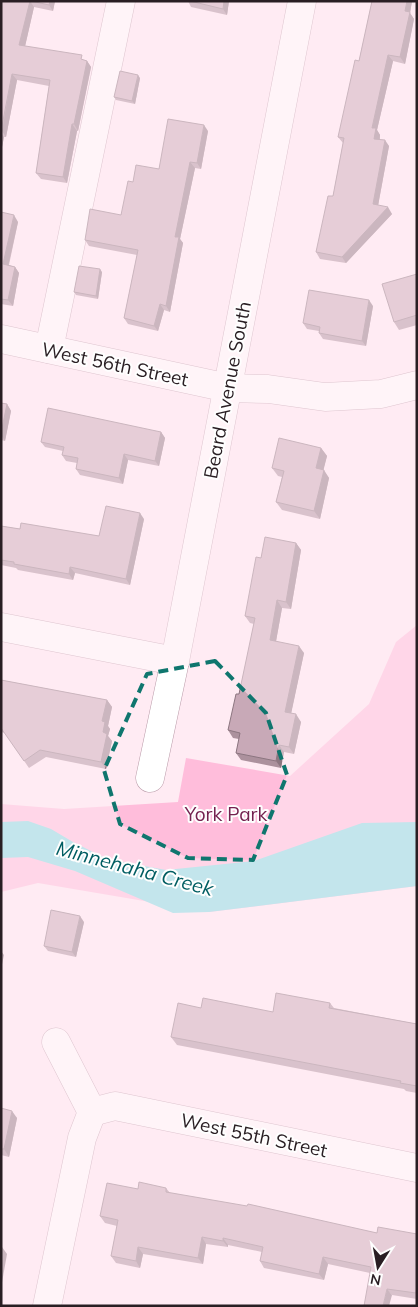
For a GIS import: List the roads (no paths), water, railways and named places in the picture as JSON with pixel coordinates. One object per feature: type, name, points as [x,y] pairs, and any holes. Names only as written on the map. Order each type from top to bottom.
[{"type":"street","points":[[49,349],[121,1]]},
{"type":"street","name":"Beard Avenue South","points":[[150,778],[175,661],[302,1]]},
{"type":"street","name":"West 56th Street","points":[[1,340],[228,388],[268,389],[325,397],[381,394],[417,385]]},
{"type":"street","points":[[1,627],[175,661]]},
{"type":"street","points":[[48,1306],[82,1138],[92,1112],[56,1042]]},
{"type":"street","name":"West 55th Street","points":[[92,1112],[115,1106],[417,1168]]},
{"type":"water","name":"Minnehaha Creek","points":[[28,821],[51,829],[107,859],[166,870],[254,861],[362,823],[417,822],[417,886],[209,912],[173,913],[75,871],[28,857],[1,858],[1,822]]},
{"type":"park label","name":"York Park","points":[[226,814]]}]
